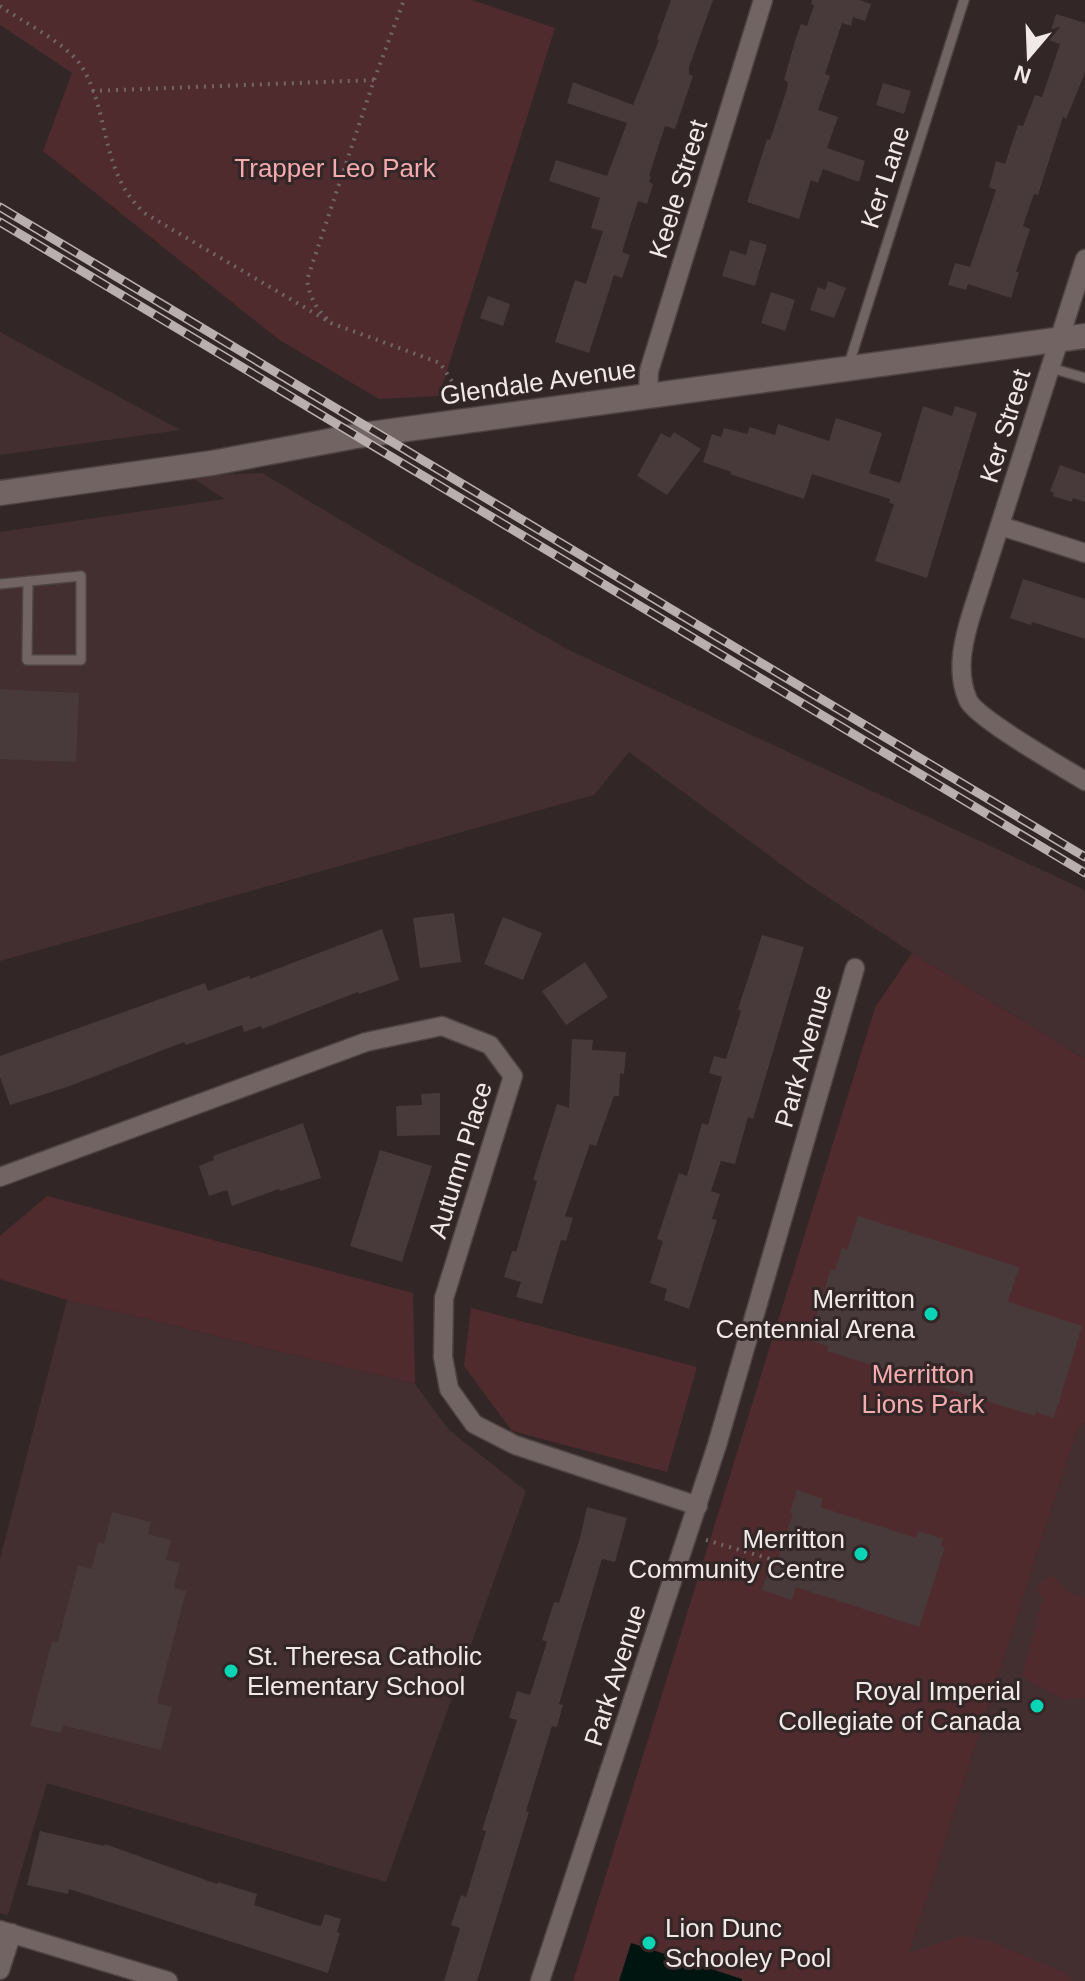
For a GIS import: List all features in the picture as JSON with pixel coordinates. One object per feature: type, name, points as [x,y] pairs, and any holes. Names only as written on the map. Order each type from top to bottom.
[{"type":"main road","name":"Glendale Avenue","points":[[0,493],[212,463],[356,436],[1085,336]]},
{"type":"street","name":"Keele Street","points":[[648,395],[649,371],[763,0]]},
{"type":"street","name":"Ker Street","points":[[1085,259],[964,637],[962,676],[969,703],[1025,745],[1085,781]]},
{"type":"street","points":[[1001,526],[1085,553]]},
{"type":"street","name":"Park Avenue","points":[[540,1981],[698,1506],[855,968]]},
{"type":"street","name":"Autumn Place","points":[[0,1177],[366,1042],[442,1026],[490,1045],[513,1076],[444,1298],[443,1357],[449,1389],[474,1424],[515,1445],[698,1506]]},
{"type":"street","points":[[0,1970],[6,1932],[168,1981]]},
{"type":"lane","name":"Ker Lane","points":[[848,368],[964,0]]},
{"type":"lane","points":[[1051,368],[1085,378]]},
{"type":"lane","points":[[0,584],[28,581],[81,576],[81,660],[27,660],[28,581]]},
{"type":"path","points":[[331,323],[315,307],[307,280],[404,0]]},
{"type":"path","points":[[0,6],[66,50],[80,64],[92,91],[110,160],[134,204],[331,323],[440,363],[476,420]]},
{"type":"path","points":[[92,91],[374,80]]},
{"type":"path","points":[[706,1540],[777,1561]]},
{"type":"shaded area","points":[[0,332],[180,430],[0,455]]},
{"type":"shaded area","points":[[262,473],[408,560],[571,651],[1085,890],[1085,1059],[912,953],[805,882],[629,752],[594,795],[0,961],[0,532],[225,499],[189,476]]},
{"type":"shaded area","name":"St. Theresa Catholic Elementary School","points":[[67,1300],[415,1384],[449,1430],[526,1491],[386,1882],[47,1783],[8,1915],[0,1913],[0,1559]]},
{"type":"shaded area","name":"Royal Imperial Collegiate of Canada","points":[[1085,1423],[1085,1981],[900,1981],[1077,1430]]},
{"type":"shaded area","points":[[631,1943],[742,1979],[742,1981],[619,1981]]},
{"type":"green space","name":"Trapper Leo Park","points":[[0,0],[472,0],[555,28],[439,396],[379,399],[278,339],[43,151],[72,73],[0,25]]},
{"type":"green space","name":"Merritton Lions Park","points":[[912,953],[1085,1059],[1085,1423],[1077,1430],[909,1953],[961,1936],[989,1941],[1065,1973],[1073,1981],[573,1981],[875,1008]]},
{"type":"green space","points":[[47,1196],[413,1293],[415,1384],[67,1300],[0,1279],[0,1236]]},
{"type":"green space","points":[[471,1308],[697,1367],[667,1472],[512,1431],[464,1366]]},
{"type":"green space","points":[[1054,1576],[1066,1591],[1085,1598],[1085,1698],[1063,1699],[1022,1677],[1043,1597],[1037,1591],[1040,1581]]},
{"type":"building","points":[[671,0],[713,0],[689,67],[689,74],[693,76],[675,129],[665,126],[649,176],[649,182],[653,184],[647,204],[638,201],[622,252],[630,255],[622,278],[614,275],[589,353],[555,342],[575,280],[586,284],[603,231],[591,228],[600,198],[549,181],[556,160],[607,176],[627,123],[567,103],[573,82],[633,105]]},
{"type":"building","points":[[812,0],[859,0],[871,4],[865,21],[853,17],[851,26],[842,23],[825,74],[830,76],[818,110],[838,117],[827,148],[865,161],[859,182],[823,169],[818,183],[811,180],[799,219],[747,202],[787,89],[788,82],[784,80],[795,41],[801,24],[807,26],[814,5],[811,4]]},
{"type":"building","points":[[1056,14],[1085,23],[1085,73],[1066,119],[1063,117],[1038,195],[1034,194],[1023,226],[1030,229],[1011,298],[968,284],[966,290],[948,285],[955,263],[970,267],[996,190],[989,187],[996,161],[1005,164],[1018,125],[1023,126],[1035,95],[1042,97],[1060,44],[1048,40]]},
{"type":"building","points":[[883,83],[911,91],[904,114],[876,105]]},
{"type":"building","points":[[750,240],[767,245],[755,286],[722,276],[730,250],[746,255]]},
{"type":"building","points":[[828,281],[846,288],[834,318],[810,310],[818,287],[825,290]]},
{"type":"building","points":[[771,292],[795,300],[785,331],[761,323]]},
{"type":"building","points":[[488,296],[510,304],[503,326],[480,318]]},
{"type":"building","points":[[923,406],[952,416],[955,406],[977,413],[927,578],[875,561],[894,504],[889,503],[890,499],[812,474],[804,499],[703,462],[712,434],[721,437],[724,428],[747,434],[750,427],[775,435],[778,424],[829,441],[836,418],[882,433],[869,473],[900,483]]},
{"type":"building","points":[[674,432],[701,449],[667,495],[637,476],[661,433],[670,438]]},
{"type":"building","points":[[1060,465],[1085,474],[1085,502],[1053,496],[1054,493],[1050,491]]},
{"type":"building","points":[[1023,579],[1085,599],[1085,639],[1010,618]]},
{"type":"building","points":[[0,689],[79,693],[76,762],[0,759]]},
{"type":"building","points":[[454,913],[461,962],[420,968],[413,918]]},
{"type":"building","points":[[503,917],[542,933],[523,980],[484,964]]},
{"type":"building","points":[[382,929],[399,980],[358,992],[262,1029],[261,1026],[244,1032],[242,1025],[186,1045],[184,1042],[67,1087],[10,1105],[0,1077],[0,1056],[205,983],[208,991],[249,976],[250,979]]},
{"type":"building","points":[[762,935],[804,947],[753,1119],[748,1117],[735,1164],[721,1161],[711,1191],[720,1194],[712,1219],[717,1220],[689,1309],[664,1300],[667,1289],[650,1283],[663,1241],[657,1239],[679,1173],[687,1176],[702,1123],[708,1125],[722,1077],[709,1073],[714,1056],[726,1059],[741,1011],[738,1009]]},
{"type":"building","points":[[585,962],[608,997],[566,1025],[542,991]]},
{"type":"building","points":[[572,1039],[593,1040],[592,1050],[626,1052],[624,1074],[620,1073],[619,1096],[614,1096],[596,1146],[590,1144],[565,1216],[573,1218],[566,1241],[561,1240],[542,1304],[516,1297],[521,1282],[504,1277],[512,1251],[516,1252],[537,1181],[533,1180],[557,1104],[569,1108]]},
{"type":"building","points":[[440,1093],[440,1135],[397,1136],[396,1106],[422,1105],[421,1094]]},
{"type":"building","points":[[303,1123],[321,1178],[232,1206],[227,1190],[209,1196],[199,1166],[214,1160],[213,1156]]},
{"type":"building","points":[[380,1150],[432,1166],[402,1262],[350,1246]]},
{"type":"building","name":"Merritton Centennial Arena","points":[[858,1216],[1019,1267],[1008,1302],[1082,1326],[1054,1418],[1036,1412],[1035,1416],[827,1351],[828,1346],[808,1340],[831,1269],[835,1270],[842,1248],[847,1250]]},
{"type":"building","name":"Merritton Community Centre","points":[[797,1490],[823,1499],[820,1507],[916,1538],[918,1531],[943,1539],[941,1546],[945,1547],[919,1627],[796,1587],[792,1600],[762,1590],[770,1566],[775,1568]]},
{"type":"building","points":[[587,1507],[627,1518],[615,1562],[602,1559],[559,1704],[563,1705],[557,1727],[552,1726],[477,1981],[444,1981],[460,1928],[451,1925],[461,1895],[466,1897],[486,1831],[482,1830],[517,1720],[509,1718],[517,1691],[530,1695],[547,1642],[542,1640],[554,1602],[559,1603]]},
{"type":"building","points":[[112,1512],[151,1522],[148,1534],[171,1540],[166,1560],[180,1563],[174,1588],[186,1591],[157,1703],[172,1707],[161,1750],[63,1725],[61,1733],[30,1726],[52,1641],[58,1642],[78,1565],[92,1569],[98,1542],[104,1544]]},
{"type":"building","points":[[40,1831],[105,1844],[217,1884],[257,1894],[254,1905],[312,1924],[321,1926],[325,1914],[341,1919],[328,1973],[69,1889],[68,1894],[27,1885]]},
{"type":"railway","points":[[0,207],[1085,857]]},
{"type":"railway","points":[[0,222],[1085,873]]},
{"type":"place","name":"Merritton Centennial Arena","points":[[931,1314]]},
{"type":"place","name":"Merritton Community Centre","points":[[861,1554]]},
{"type":"place","name":"St. Theresa Catholic Elementary School","points":[[231,1671]]},
{"type":"place","name":"Royal Imperial Collegiate of Canada","points":[[1037,1706]]},
{"type":"place","name":"Lion Dunc Schooley Pool","points":[[649,1943]]}]
